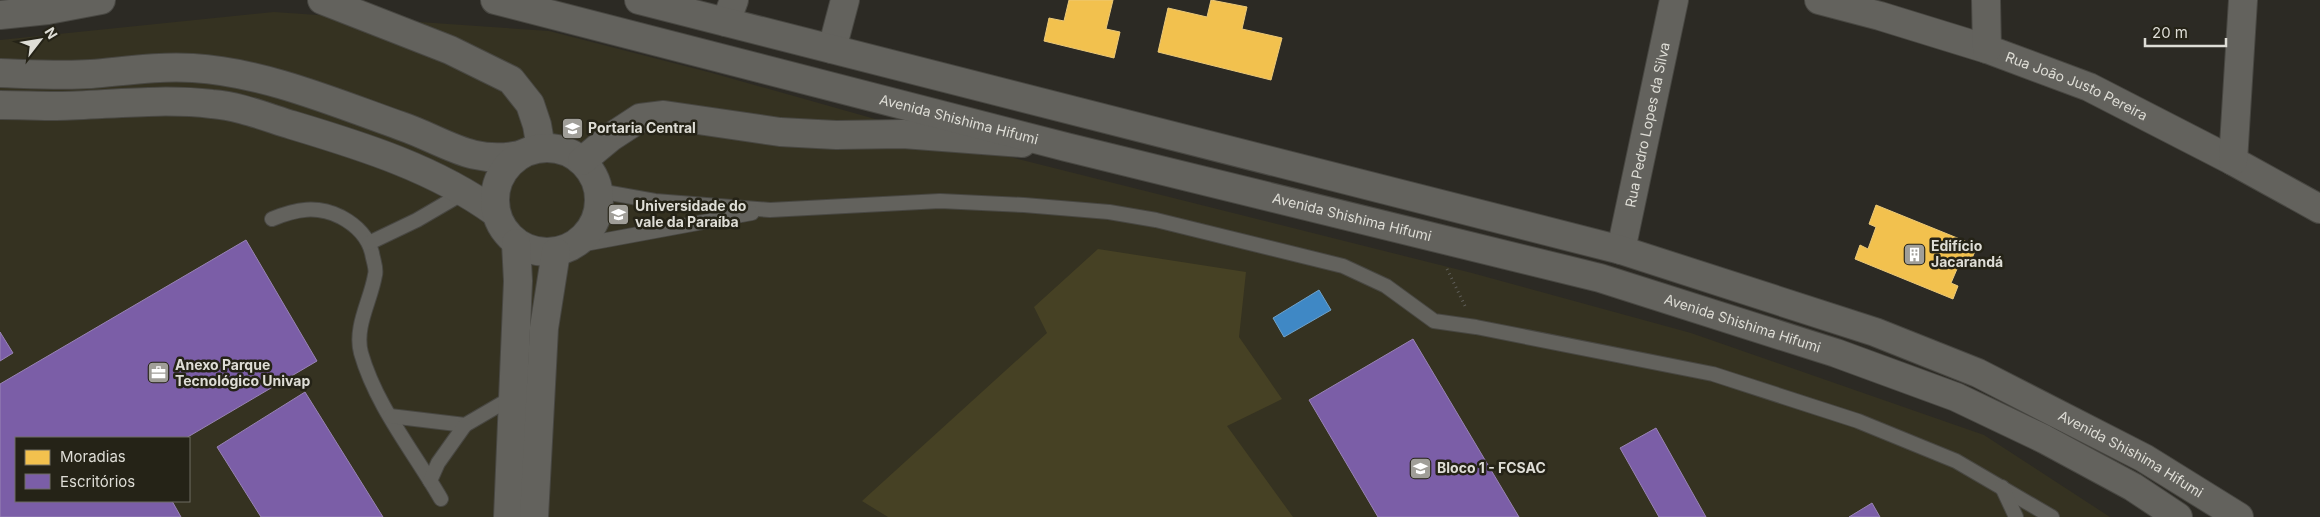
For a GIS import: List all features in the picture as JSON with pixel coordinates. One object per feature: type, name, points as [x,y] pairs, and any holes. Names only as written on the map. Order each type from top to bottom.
[{"type":"street","points":[[0,15],[48,10],[101,0]]},
{"type":"street","points":[[0,73],[63,75],[135,68],[195,68],[246,76],[302,91],[407,128],[464,153],[500,159],[530,151],[555,148],[570,152],[582,161],[593,175],[599,191],[599,208],[594,225],[583,239],[565,249],[531,251],[516,243],[505,232],[496,213],[494,196],[498,180],[507,165],[530,151],[537,124],[530,104],[511,80],[450,50],[322,0]]},
{"type":"street","name":"Avenida Shishima Hifumi","points":[[495,0],[1066,147],[1600,278],[1836,353],[1956,397],[2044,440],[2132,487],[2178,517]]},
{"type":"street","name":"Avenida Shishima Hifumi","points":[[639,0],[730,11],[832,49],[1621,250],[1875,332],[1978,373],[2144,458],[2239,517]]},
{"type":"street","points":[[832,49],[845,0]]},
{"type":"street","name":"Rua Pedro Lopes da Silva","points":[[1621,250],[1674,0]]},
{"type":"street","name":"Rua João Justo Pereira","points":[[1819,0],[1880,16],[1987,49],[2090,87],[2233,161],[2320,209]]},
{"type":"street","points":[[1986,0],[1987,49]]},
{"type":"street","points":[[2233,161],[2244,0]]},
{"type":"street","points":[[0,105],[57,106],[120,102],[213,104],[251,112],[329,136],[404,163],[465,192],[496,213]]},
{"type":"street","points":[[582,161],[611,137],[640,118],[664,115],[780,132],[836,135],[903,134],[1066,147]]},
{"type":"street","points":[[508,517],[518,281],[516,243]]},
{"type":"street","points":[[534,517],[544,328],[565,249]]},
{"type":"lane","points":[[599,191],[655,200],[770,210]]},
{"type":"lane","points":[[370,243],[417,220],[465,192]]},
{"type":"lane","points":[[565,249],[770,210],[940,201],[1108,212],[1156,220],[1344,266],[1386,286],[1434,321],[1476,327],[1713,374],[1858,421],[1956,461],[2052,517]]},
{"type":"lane","points":[[272,219],[292,211],[312,209],[332,213],[353,223],[370,243],[376,274],[361,329],[360,350],[367,371],[390,416],[441,499]]},
{"type":"lane","points":[[430,481],[438,463],[465,425],[513,397]]},
{"type":"lane","points":[[390,416],[465,425]]},
{"type":"lane","points":[[2002,487],[2016,517]]},
{"type":"path","points":[[1431,237],[1476,327]]},
{"type":"shaded area","name":"Universidade do vale da Paraíba","points":[[274,12],[549,31],[712,73],[1006,156],[1472,273],[1691,333],[1984,435],[2110,517],[0,517],[0,40]]},
{"type":"shaded area","points":[[1098,249],[1246,272],[1239,337],[1282,399],[1227,426],[1293,517],[888,517],[862,501],[1047,333],[1034,307]]},
{"type":"building: Moradias","points":[[1069,0],[1113,0],[1106,29],[1120,32],[1114,58],[1044,41],[1049,18],[1064,21]]},
{"type":"building: Moradias","points":[[1211,0],[1247,7],[1242,29],[1282,38],[1271,80],[1158,52],[1168,8],[1207,17]]},
{"type":"building: Moradias","name":"Edifício Jacarandá","points":[[1876,205],[1977,246],[1969,266],[1960,262],[1951,283],[1958,286],[1953,299],[1855,259],[1860,245],[1868,249],[1876,227],[1869,224]]},
{"type":"building: Escritórios","name":"Anexo Parque Tecnológico Univap","points":[[246,240],[317,361],[188,437],[15,437],[15,502],[173,502],[181,517],[0,517],[0,384]]},
{"type":"building: Escritórios","points":[[0,332],[13,353],[0,361]]},
{"type":"building: Escritórios","name":"Bloco 1 - FCSAC","points":[[1413,339],[1519,517],[1378,517],[1309,400]]},
{"type":"building: Escritórios","points":[[305,392],[383,517],[261,517],[217,447]]},
{"type":"building: Escritórios","points":[[1656,428],[1706,517],[1659,517],[1620,448]]},
{"type":"building: Escritórios","points":[[1872,503],[1880,517],[1849,517]]},
{"type":"building: Escolas","points":[[1319,290],[1331,310],[1284,337],[1273,318]]},
{"type":"place","name":"Portaria Central","points":[[572,128]]},
{"type":"place","name":"Universidade do vale da Paraíba","points":[[619,214]]},
{"type":"place","name":"Edifício Jacarandá","points":[[1915,254]]},
{"type":"place","name":"Anexo Parque Tecnológico Univap","points":[[159,373]]},
{"type":"place","name":"Bloco 1 - FCSAC","points":[[1421,468]]}]
